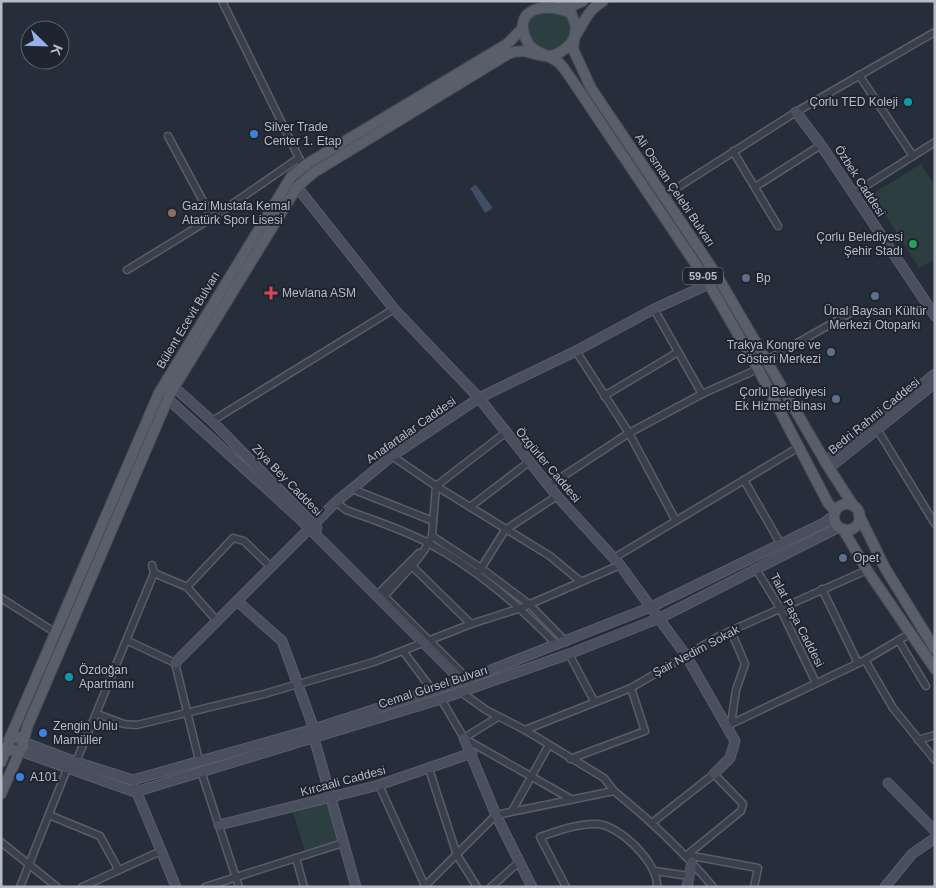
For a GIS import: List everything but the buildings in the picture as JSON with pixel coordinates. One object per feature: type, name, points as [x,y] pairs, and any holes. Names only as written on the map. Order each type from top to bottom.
[{"type":"main road","points":[[523,28],[525,1]]},
{"type":"main road","points":[[525,17],[530,9],[541,2],[554,2],[572,6],[584,1]]},
{"type":"main road","points":[[1,794],[28,725],[168,399],[297,188],[313,174],[508,54],[524,50],[548,56],[561,52],[574,41],[592,10],[603,1]]},
{"type":"main road","points":[[554,2],[571,13],[576,26],[574,41]]},
{"type":"main road","name":"Bülent Ecevit Bulvarı","points":[[1,762],[7,740],[56,633],[159,393],[291,176],[301,162],[499,48],[516,37],[523,28]]},
{"type":"main road","name":"59-05","points":[[523,28],[530,46],[548,56]]},
{"type":"main road","name":"Ali Osman Çelebi Bulvarı","points":[[574,41],[575,56],[591,88],[725,288],[827,465],[853,505]]},
{"type":"main road","name":"Ali Osman Çelebi Bulvarı","points":[[548,56],[558,61],[578,88],[709,284],[758,369],[835,513]]},
{"type":"main road","points":[[935,649],[885,568],[860,515],[853,505],[841,505],[835,513],[841,528],[867,570],[935,669]]},
{"type":"main road","points":[[841,528],[855,526],[860,515]]},
{"type":"main road","points":[[7,740],[18,737],[21,747]]},
{"type":"street","points":[[127,270],[301,162],[222,1]]},
{"type":"street","points":[[664,196],[796,112],[935,32]]},
{"type":"street","points":[[859,75],[913,156]]},
{"type":"street","name":"Özbek Caddesi","points":[[796,112],[822,145],[935,316]]},
{"type":"street","points":[[168,136],[212,218]]},
{"type":"street","points":[[853,194],[935,142]]},
{"type":"street","points":[[755,187],[822,145]]},
{"type":"street","points":[[733,151],[778,226]]},
{"type":"street","name":"Özgürler Caddesi","points":[[297,188],[394,309],[479,398],[548,486],[617,561],[660,618],[686,655],[729,725],[735,741],[733,752],[714,774]]},
{"type":"street","points":[[709,284],[725,288]]},
{"type":"street","name":"Anafartalar Caddesi","points":[[175,663],[336,502],[392,456],[479,398],[576,351],[654,309],[709,284]]},
{"type":"street","points":[[212,421],[394,309]]},
{"type":"street","points":[[654,309],[702,394]]},
{"type":"street","points":[[767,360],[854,311]]},
{"type":"street","points":[[576,351],[629,433],[676,520]]},
{"type":"street","points":[[604,396],[678,352]]},
{"type":"street","points":[[548,486],[629,433],[702,394],[758,369]]},
{"type":"street","name":"Bedri Rahmi Caddesi","points":[[827,465],[934,379]]},
{"type":"street","name":"Bedri Rahmi Caddesi","points":[[827,465],[877,429],[934,379]]},
{"type":"street","name":"Ziya Bey Caddesi","points":[[174,387],[212,421],[311,527],[465,680]]},
{"type":"street","name":"Ziya Bey Caddesi","points":[[168,399],[311,527]]},
{"type":"street","points":[[877,429],[935,524]]},
{"type":"street","points":[[380,596],[413,568],[432,536],[436,486],[505,433]]},
{"type":"street","points":[[96,714],[124,724],[137,725],[186,714],[298,684],[403,651],[471,624],[521,608],[580,581],[617,561],[676,520],[799,447]]},
{"type":"street","points":[[392,456],[470,508],[550,556],[580,581]]},
{"type":"street","points":[[470,508],[529,462]]},
{"type":"street","points":[[744,480],[780,543]]},
{"type":"street","points":[[352,489],[433,520]]},
{"type":"street","points":[[479,571],[505,530],[557,496]]},
{"type":"street","points":[[336,502],[346,510],[428,543],[479,571],[562,644]]},
{"type":"street","name":"Cemal Gürsel Bulvarı","points":[[136,792],[314,734],[562,644],[651,607],[824,523],[835,513]]},
{"type":"street","name":"Cemal Gürsel Bulvarı","points":[[133,780],[199,760],[314,734],[441,699],[569,654],[660,618],[841,528]]},
{"type":"street","points":[[432,536],[479,571],[529,604],[562,644]]},
{"type":"street","points":[[187,587],[233,538],[244,541],[271,567]]},
{"type":"street","points":[[380,596],[428,543]]},
{"type":"street","points":[[76,762],[128,641],[154,574],[152,565]]},
{"type":"street","points":[[413,568],[471,624]]},
{"type":"street","name":"Talat Paşa Caddesi","points":[[756,569],[780,608],[816,683]]},
{"type":"street","name":"Şair Nedim Sokak","points":[[525,730],[594,701],[631,688],[731,631],[867,570]]},
{"type":"street","points":[[154,574],[187,587],[217,621]]},
{"type":"street","points":[[822,589],[858,663]]},
{"type":"street","points":[[1,598],[56,633]]},
{"type":"street","points":[[237,601],[282,641],[314,734],[330,798],[356,887]]},
{"type":"street","points":[[729,725],[736,690],[745,664],[731,631]]},
{"type":"street","points":[[729,725],[865,660],[911,633]]},
{"type":"street","points":[[128,641],[175,663],[186,714],[199,760]]},
{"type":"street","points":[[899,641],[926,686]]},
{"type":"street","points":[[403,651],[433,691]]},
{"type":"street","points":[[569,654],[594,701]]},
{"type":"street","points":[[865,660],[893,708],[935,760]]},
{"type":"street","points":[[570,759],[645,731],[631,688]]},
{"type":"street","points":[[461,692],[498,717],[525,730],[604,778],[614,791],[653,822],[690,858],[713,887]]},
{"type":"street","points":[[441,699],[472,754],[496,815],[532,887]]},
{"type":"street","points":[[464,739],[498,717]]},
{"type":"street","points":[[918,740],[935,735]]},
{"type":"street","points":[[464,739],[571,799]]},
{"type":"street","points":[[512,811],[548,745]]},
{"type":"street","points":[[21,747],[133,780],[136,792],[176,887]]},
{"type":"street","points":[[21,747],[67,769],[136,792]]},
{"type":"street","name":"Kırcaali Caddesi","points":[[219,825],[379,785],[472,754]]},
{"type":"street","points":[[20,887],[67,769]]},
{"type":"street","points":[[428,769],[457,855],[477,887]]},
{"type":"street","points":[[200,771],[239,887]]},
{"type":"street","points":[[653,822],[714,774],[744,804],[741,811],[690,858],[687,887]]},
{"type":"street","points":[[888,783],[935,831]]},
{"type":"street","points":[[379,785],[425,886],[496,815],[614,791]]},
{"type":"street","points":[[49,816],[100,836],[118,869]]},
{"type":"street","points":[[566,887],[540,837],[559,831],[597,824],[614,828],[649,862],[655,871],[657,887]]},
{"type":"street","points":[[885,887],[912,854],[935,838]]},
{"type":"street","points":[[1,842],[57,887]]},
{"type":"street","points":[[205,887],[343,842]]},
{"type":"street","points":[[82,887],[118,869],[161,852]]},
{"type":"street","points":[[296,858],[304,887]]},
{"type":"street","points":[[690,858],[758,868],[754,887]]},
{"type":"street","points":[[491,887],[519,862]]},
{"type":"street","points":[[655,871],[689,876]]},
{"type":"shaded area","points":[[550,7],[562,11],[568,17],[572,29],[568,41],[562,47],[550,51],[538,47],[532,41],[528,29],[532,17],[538,11]]},
{"type":"shaded area","name":"Çorlu Belediyesi Şehir Stadı","points":[[921,164],[935,186],[935,259],[919,268],[873,194]]},
{"type":"shaded area","points":[[327,802],[339,841],[305,851],[293,812]]},
{"type":"water","points":[[476,185],[493,208],[485,213],[470,188]]},
{"type":"place","name":"Çorlu TED Koleji","points":[[908,102]]},
{"type":"place","name":"Silver Trade Center 1. Etap","points":[[254,134]]},
{"type":"place","name":"Gazi Mustafa Kemal Atatürk Spor Lisesi","points":[[172,213]]},
{"type":"place","name":"Çorlu Belediyesi Şehir Stadı","points":[[913,244]]},
{"type":"place","name":"Bp","points":[[746,278]]},
{"type":"place","name":"Mevlana ASM","points":[[271,293]]},
{"type":"place","name":"Ünal Baysan Kültür Merkezi Otoparkı","points":[[875,296]]},
{"type":"place","name":"Trakya Kongre ve Gösteri Merkezi","points":[[831,352]]},
{"type":"place","name":"Çorlu Belediyesi Ek Hizmet Binası","points":[[836,399]]},
{"type":"place","name":"Opet","points":[[843,558]]},
{"type":"place","name":"Özdoğan Apartmanı","points":[[69,677]]},
{"type":"place","name":"Zengin Unlu Mamüller","points":[[43,733]]},
{"type":"place","name":"A101","points":[[20,777]]}]
